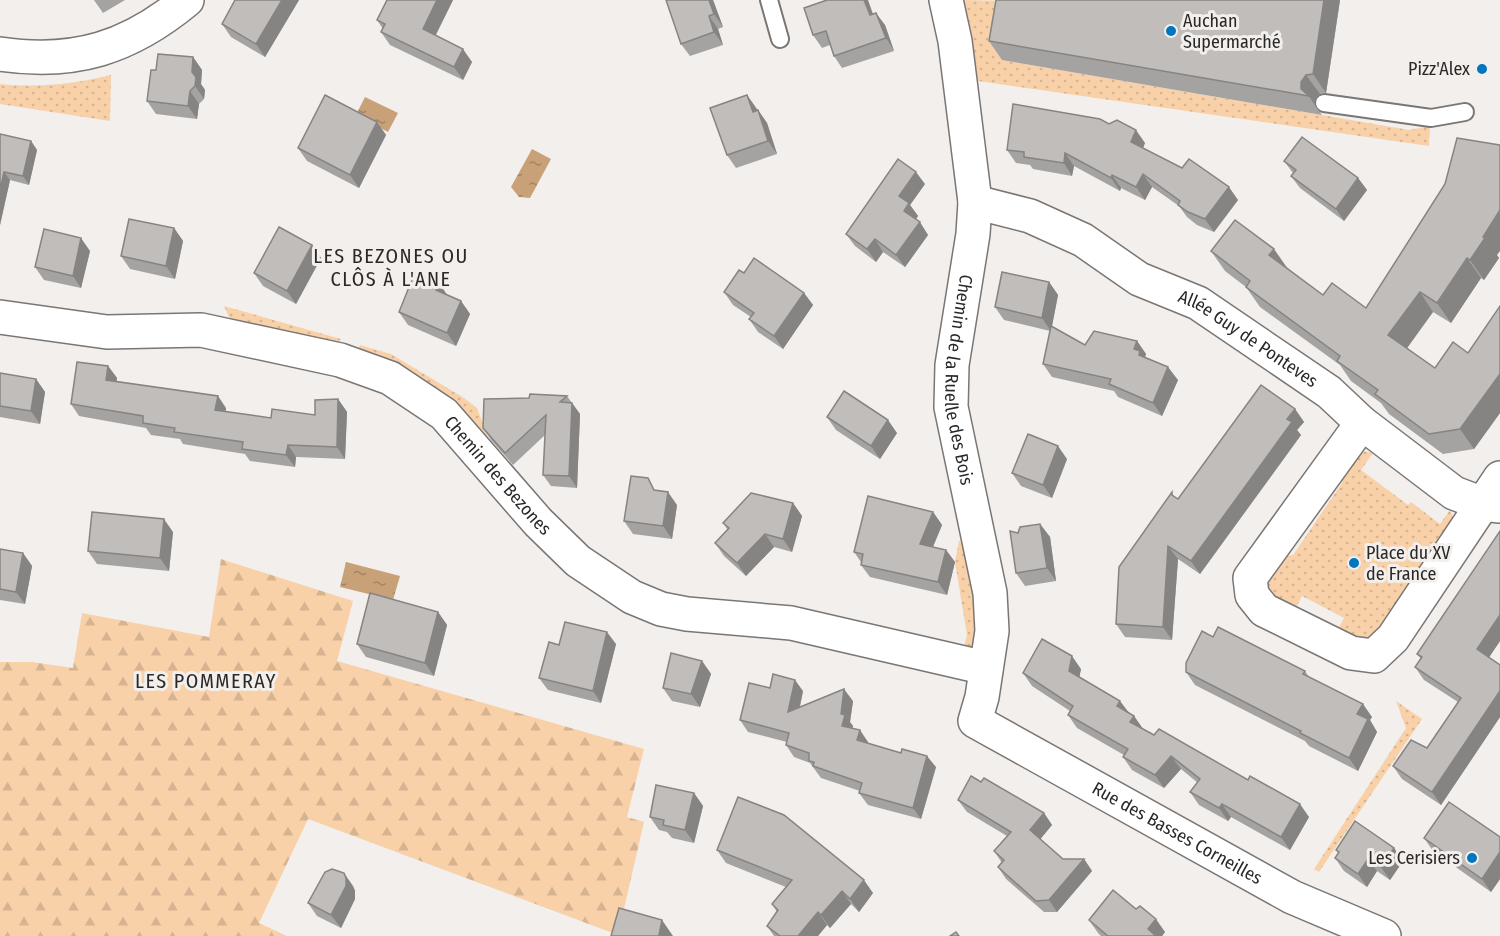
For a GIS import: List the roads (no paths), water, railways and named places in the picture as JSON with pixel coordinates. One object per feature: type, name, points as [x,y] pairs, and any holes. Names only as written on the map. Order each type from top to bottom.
[{"type":"street","points":[[0,54],[54,58],[93,52],[129,40],[165,18],[187,0]]},
{"type":"street","name":"Chemin de la Ruelle des Bois","points":[[946,0],[956,41],[975,202],[973,234],[952,365],[951,407],[990,593],[992,632],[975,721]]},
{"type":"street","name":"Allée Guy de Ponteves","points":[[975,202],[1030,216],[1083,240],[1139,279],[1198,303],[1329,392],[1362,423],[1454,493],[1494,496]]},
{"type":"street","name":"Chemin des Bezones","points":[[0,317],[107,332],[201,330],[340,360],[390,378],[444,414],[538,522],[578,561],[632,597],[661,609],[687,614],[791,623],[986,668]]},
{"type":"street","points":[[1362,423],[1251,578],[1252,596],[1264,610],[1351,653],[1374,656],[1393,638],[1494,496]]},
{"type":"street","name":"Rue des Basses Corneilles","points":[[975,721],[1292,897],[1384,936]]},
{"type":"lane","points":[[769,0],[780,39]]},
{"type":"lane","points":[[1324,103],[1431,118],[1465,112]]},
{"type":"water","points":[[365,97],[398,113],[388,132],[356,115]]},
{"type":"water","points":[[532,149],[551,159],[530,198],[519,197],[511,187]]},
{"type":"water","points":[[346,562],[400,576],[393,600],[340,587]]},
{"type":"place","name":"Auchan Supermarché","points":[[1171,31]]},
{"type":"place","name":"Pizz'Alex","points":[[1482,69]]},
{"type":"place","name":"Place du XV de France","points":[[1354,563]]},
{"type":"place","name":"Les Cerisiers","points":[[1472,858]]},
{"type":"district","name":"LES BEZONES OU CLÔS À L'ANE","points":[[391,268]]},
{"type":"district","name":"LES POMMERAY","points":[[206,681]]}]
